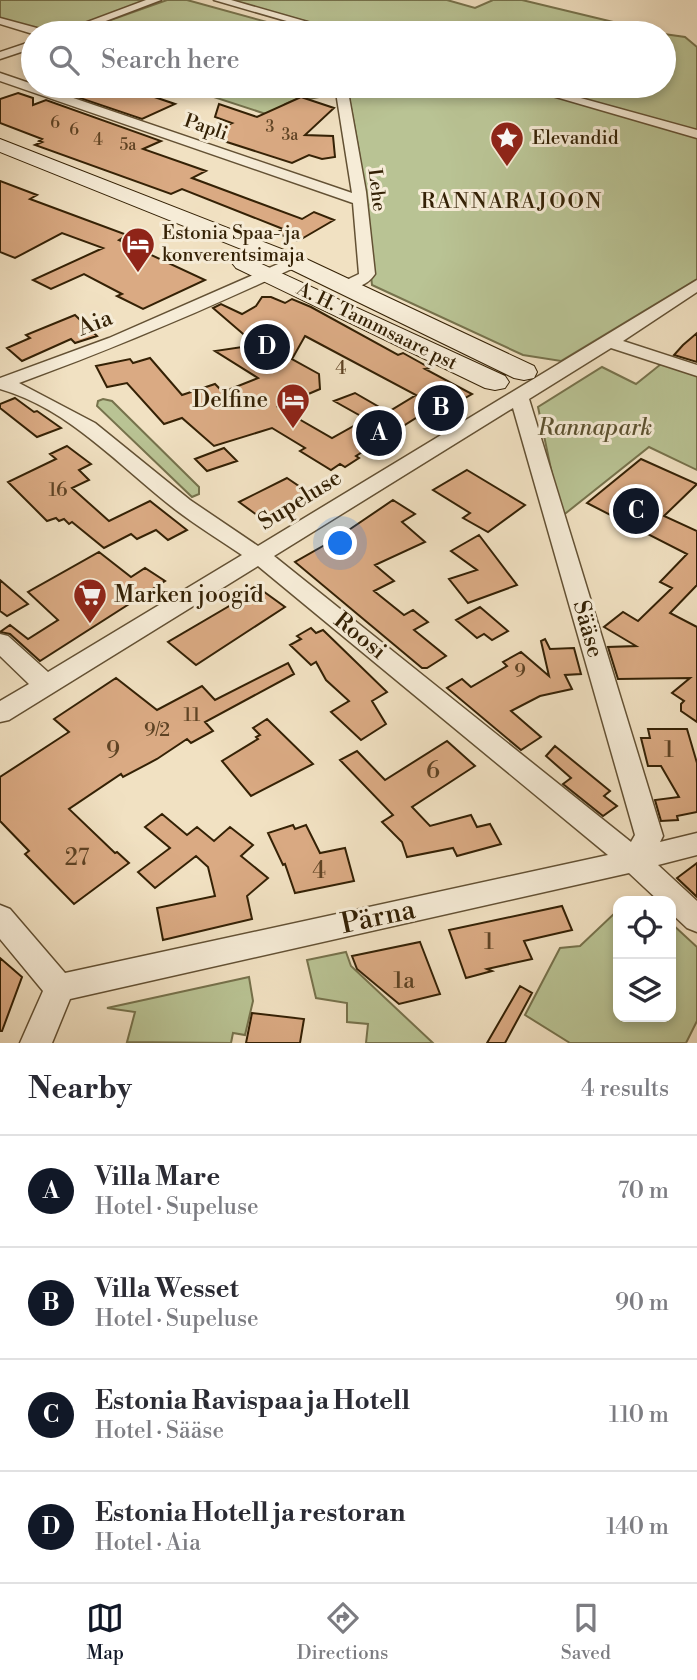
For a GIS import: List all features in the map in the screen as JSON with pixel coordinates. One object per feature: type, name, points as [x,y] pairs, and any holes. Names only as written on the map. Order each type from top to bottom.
[{"type":"street","points":[[97,21],[156,0]]},
{"type":"street","points":[[219,0],[294,21]]},
{"type":"street","points":[[0,21],[21,27]]},
{"type":"street","points":[[0,56],[21,48]]},
{"type":"street","name":"Papli","points":[[0,77],[21,84]]},
{"type":"street","name":"Papli","points":[[61,98],[360,201]]},
{"type":"street","name":"Lehe","points":[[343,98],[360,201],[367,274],[357,283],[344,285]]},
{"type":"street","points":[[567,98],[697,134]]},
{"type":"street","name":"A. H. Tammsaare pst","points":[[0,145],[188,228],[269,274],[495,382],[529,383]]},
{"type":"street","name":"A. H. Tammsaare pst","points":[[0,162],[188,228],[295,262],[529,383]]},
{"type":"street","name":"Aia","points":[[1,383],[115,342],[295,262]]},
{"type":"street","name":"Supeluse","points":[[0,713],[259,557],[529,383],[609,342],[697,285]]},
{"type":"street","points":[[609,342],[697,371]]},
{"type":"street","name":"Roosi","points":[[1,383],[60,410],[89,428],[183,505],[279,570],[635,860],[697,919]]},
{"type":"street","name":"Sääse","points":[[529,383],[649,836],[635,860]]},
{"type":"street","points":[[0,642],[46,685]]},
{"type":"street","name":"Pärna","points":[[59,988],[697,844]]},
{"type":"street","points":[[0,918],[59,988],[36,1043]]},
{"type":"green space","points":[[0,0],[152,0],[92,21],[21,21],[21,24],[0,19]]},
{"type":"green space","points":[[167,0],[187,0],[263,21],[108,21]]},
{"type":"green space","points":[[228,0],[447,0],[475,8],[493,0],[522,0],[609,21],[304,21]]},
{"type":"green space","name":"Rannapark","points":[[676,36],[685,37],[697,47],[697,279],[561,361],[523,355],[372,285],[359,152],[349,98],[676,98]]},
{"type":"green space","points":[[217,98],[299,98],[285,104],[272,116]]},
{"type":"green space","name":"Rannapark","points":[[661,364],[697,376],[697,470],[649,447],[561,517],[538,407],[602,367],[636,384]]},
{"type":"green space","points":[[98,401],[112,401],[199,487],[199,494],[192,497],[97,406]]},
{"type":"green space","points":[[613,915],[613,1022],[676,1022],[676,928],[697,947],[697,1021],[686,1043],[570,1043],[525,1015],[560,948],[580,946]]},
{"type":"green space","points":[[346,952],[351,966],[433,1043],[366,1043],[368,1024],[347,1022],[347,1003],[316,998],[307,960]]},
{"type":"green space","points":[[249,977],[253,1001],[245,1035],[233,1033],[231,1043],[127,1042],[135,1012],[107,1008]]},
{"type":"building","points":[[18,93],[21,98],[33,98],[33,105],[46,100],[161,141],[143,149],[206,171],[192,178],[302,219],[314,212],[334,220],[298,241],[276,233],[283,229],[182,189],[171,194],[35,145],[42,142],[39,141],[42,139],[0,123],[0,99]]},
{"type":"building","points":[[80,98],[157,98],[175,104],[142,119]]},
{"type":"building","points":[[299,98],[334,108],[305,135],[333,136],[335,157],[322,159],[309,155],[292,163],[205,135],[232,123],[215,117],[219,104],[257,117]]},
{"type":"building","points":[[0,181],[37,195],[30,199],[127,235],[119,240],[205,280],[143,309],[117,296],[122,294],[84,274],[51,289],[33,280],[103,248],[62,233],[15,258],[0,252]]},
{"type":"building","points":[[262,297],[271,297],[285,303],[292,299],[398,355],[403,353],[430,368],[425,369],[472,394],[423,422],[416,418],[356,456],[359,458],[345,467],[340,464],[331,470],[300,451],[305,448],[272,428],[214,446],[182,418],[164,424],[127,383],[107,387],[96,366],[130,359],[133,363],[150,358],[182,395],[215,384],[223,392],[258,378],[215,351],[256,345],[213,308],[221,304],[242,314],[256,306]],"holes":[[[305,336],[416,395],[388,412],[355,393],[334,401],[366,419],[332,438],[278,407],[320,389],[319,374],[292,359]]]},
{"type":"building","points":[[75,315],[97,336],[75,343],[71,339],[22,361],[7,348],[30,338],[26,335]]},
{"type":"building","points":[[697,333],[697,362],[674,355],[683,345]]},
{"type":"building","points":[[15,398],[61,428],[37,437],[0,408],[0,404]]},
{"type":"building","points":[[67,446],[91,464],[79,470],[89,480],[72,488],[109,521],[150,501],[187,530],[168,540],[156,530],[137,539],[131,534],[104,548],[72,522],[69,524],[64,519],[59,521],[56,518],[47,521],[8,482],[56,459],[50,454]]},
{"type":"building","points":[[224,448],[237,461],[207,471],[195,459]]},
{"type":"building","points":[[641,459],[697,484],[664,516],[697,531],[697,585],[670,613],[697,627],[697,722],[681,711],[684,701],[672,693],[690,678],[618,679],[608,647],[636,646],[604,627],[623,612],[638,621],[672,588],[660,582],[687,554],[587,503]]},
{"type":"building","points":[[467,470],[525,505],[488,532],[463,518],[470,513],[433,490]]},
{"type":"building","points":[[287,478],[309,493],[261,518],[239,502]]},
{"type":"building","points":[[393,500],[415,514],[402,522],[425,542],[375,565],[394,581],[374,591],[404,615],[413,610],[428,622],[414,630],[446,656],[427,668],[422,668],[295,562],[337,538]]},
{"type":"building","points":[[479,535],[517,585],[468,603],[449,579],[477,570],[451,551]]},
{"type":"building","points":[[99,552],[131,577],[145,568],[165,581],[40,661],[10,634],[0,632],[10,625],[28,639],[58,620],[28,592]]},
{"type":"building","points":[[0,580],[28,604],[7,616],[0,611]]},
{"type":"building","points":[[256,586],[285,607],[196,665],[168,642],[236,602],[233,600]]},
{"type":"building","points":[[480,607],[508,631],[492,640],[484,634],[477,638],[456,620]]},
{"type":"building","points":[[311,628],[316,633],[323,630],[387,692],[372,701],[386,724],[361,740],[331,712],[349,701],[326,680],[316,662],[311,665],[290,645],[301,639],[297,636]]},
{"type":"building","points":[[545,639],[550,649],[574,648],[581,674],[565,675],[572,689],[540,696],[511,711],[541,737],[521,750],[447,688],[462,679],[471,687],[507,666],[503,662],[521,652],[549,676],[541,641]]},
{"type":"building","points":[[288,663],[294,674],[205,722],[213,731],[191,743],[187,739],[157,759],[123,777],[121,774],[69,809],[129,863],[74,904],[25,854],[29,851],[0,821],[0,777],[69,732],[54,719],[116,678],[157,710],[202,686],[215,700]]},
{"type":"building","points":[[267,719],[313,764],[251,796],[222,761],[258,739],[256,737],[260,735],[253,728]]},
{"type":"building","points":[[648,729],[687,729],[697,763],[697,812],[677,816],[678,820],[661,821],[655,800],[679,797],[661,766],[648,766],[641,738],[650,738]]},
{"type":"building","points":[[447,741],[475,766],[412,807],[430,826],[471,815],[477,827],[490,824],[501,844],[457,856],[453,848],[407,857],[402,842],[382,822],[393,815],[340,760],[357,751],[385,780]]},
{"type":"building","points":[[555,746],[610,791],[604,796],[617,806],[603,816],[563,784],[571,778],[546,756]]},
{"type":"building","points":[[162,814],[187,835],[197,827],[214,841],[230,827],[253,845],[241,856],[268,878],[247,896],[252,919],[163,940],[157,908],[215,896],[208,867],[196,856],[155,888],[138,872],[170,848],[145,827]]},
{"type":"building","points":[[293,825],[295,829],[306,825],[320,853],[345,848],[354,881],[295,893],[285,864],[283,865],[268,833]]},
{"type":"building","points":[[697,863],[697,897],[677,878]]},
{"type":"building","points":[[562,906],[572,930],[524,941],[532,959],[487,969],[492,971],[466,978],[449,930]]},
{"type":"building","points":[[420,942],[440,994],[399,1004],[357,969],[352,956]]},
{"type":"building","points":[[0,958],[22,977],[2,1031],[0,1031]]},
{"type":"building","points":[[520,986],[532,993],[505,1043],[487,1043]]},
{"type":"building","points":[[252,1013],[304,1019],[300,1043],[246,1043]]},
{"type":"place","name":"Elevandid","points":[[507,168]]},
{"type":"place","name":"Estonia Spaa- ja konverentsimaja","points":[[138,274]]},
{"type":"place","name":"Estonia Hotell ja restoran","points":[[267,347]]},
{"type":"place","name":"Villa Wesset","points":[[441,408]]},
{"type":"place","name":"Delfine","points":[[293,430]]},
{"type":"place","name":"Villa Mare","points":[[379,433]]},
{"type":"place","name":"Estonia Ravispaa ja Hotell","points":[[636,511]]},
{"type":"place","name":"Marken joogid","points":[[90,625]]},
{"type":"district","name":"RANNARAJOON","points":[[512,202]]}]
